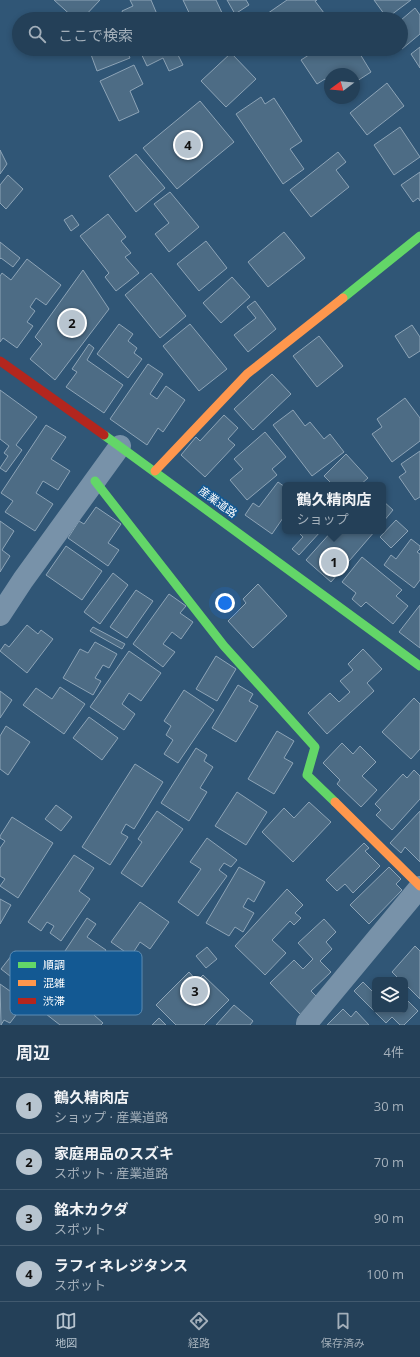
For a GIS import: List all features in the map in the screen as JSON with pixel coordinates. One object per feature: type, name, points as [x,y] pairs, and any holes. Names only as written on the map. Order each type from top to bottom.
[{"type":"street","points":[[155,470],[247,374],[420,236]]},
{"type":"street","name":"産業道路","points":[[0,361],[155,470],[420,666]]},
{"type":"street","points":[[0,615],[23,580],[120,446]]},
{"type":"street","points":[[95,481],[224,646],[315,747],[307,775],[420,886],[307,1022],[307,1025]]},
{"type":"building","points":[[54,0],[100,0],[89,12],[67,12]]},
{"type":"building","points":[[130,0],[151,0],[156,12],[122,12],[133,6]]},
{"type":"building","points":[[183,0],[216,0],[222,12],[189,12]]},
{"type":"building","points":[[227,0],[246,0],[249,5],[238,12],[234,12]]},
{"type":"building","points":[[287,0],[317,0],[315,1],[323,12],[270,12]]},
{"type":"building","points":[[374,0],[411,0],[395,12],[383,12]]},
{"type":"building","points":[[415,8],[420,15],[420,34],[408,44],[408,14]]},
{"type":"building","points":[[420,47],[420,68],[411,54]]},
{"type":"building","points":[[92,56],[129,56],[130,58],[97,71]]},
{"type":"building","points":[[142,56],[178,56],[183,65],[169,71],[163,58],[147,66]]},
{"type":"building","points":[[228,56],[234,56],[256,79],[226,107],[201,81]]},
{"type":"building","points":[[307,56],[361,56],[371,72],[360,79],[360,68],[324,68],[324,80],[317,84],[301,60]]},
{"type":"building","points":[[134,65],[143,84],[130,91],[139,112],[119,121],[100,81]]},
{"type":"building","points":[[387,83],[404,106],[367,135],[350,113]]},
{"type":"building","points":[[261,97],[265,104],[274,98],[302,141],[290,149],[304,169],[283,184],[236,114]]},
{"type":"building","points":[[200,101],[234,142],[177,189],[143,148]]},
{"type":"building","points":[[400,127],[420,157],[394,175],[374,145]]},
{"type":"building","points":[[0,150],[7,164],[0,174]]},
{"type":"building","points":[[338,152],[346,162],[336,170],[349,187],[311,217],[290,190]]},
{"type":"building","points":[[136,154],[165,188],[136,212],[109,176]]},
{"type":"building","points":[[420,172],[420,201],[418,198],[413,202],[401,185]]},
{"type":"building","points":[[8,175],[23,189],[6,209],[0,203],[0,185]]},
{"type":"building","points":[[170,192],[199,227],[169,252],[155,234],[169,223],[154,204]]},
{"type":"building","points":[[108,214],[126,237],[121,241],[131,253],[125,257],[139,273],[116,291],[105,277],[109,273],[80,236]]},
{"type":"building","points":[[72,215],[79,225],[71,231],[64,220]]},
{"type":"building","points":[[284,232],[305,258],[268,287],[248,262]]},
{"type":"building","points":[[206,241],[227,268],[199,291],[177,264]]},
{"type":"building","points":[[0,242],[20,258],[13,267],[1,258],[0,259]]},
{"type":"building","points":[[27,259],[61,285],[46,305],[36,298],[30,307],[35,311],[27,322],[33,326],[17,348],[3,338],[0,342],[0,276],[2,273],[11,280]]},
{"type":"building","points":[[83,270],[109,309],[55,380],[30,359],[42,344],[35,337]]},
{"type":"building","points":[[151,273],[186,316],[160,338],[125,295]]},
{"type":"building","points":[[232,277],[250,297],[221,323],[203,303]]},
{"type":"building","points":[[255,301],[276,329],[248,352],[234,335],[256,318],[247,307]]},
{"type":"building","points":[[119,324],[133,334],[128,341],[137,348],[134,353],[142,359],[128,378],[97,354]]},
{"type":"building","points":[[190,324],[227,369],[199,391],[163,346]]},
{"type":"building","points":[[412,325],[420,337],[420,351],[409,358],[395,336]]},
{"type":"building","points":[[319,336],[343,366],[317,387],[293,356]]},
{"type":"building","points":[[89,344],[94,348],[87,360],[123,385],[104,413],[66,387],[77,372],[72,369]]},
{"type":"building","points":[[148,364],[163,374],[150,394],[157,399],[166,386],[185,400],[163,432],[158,428],[147,445],[110,419]]},
{"type":"building","points":[[272,374],[291,394],[253,430],[234,409]]},
{"type":"building","points":[[0,390],[37,417],[16,445],[22,450],[6,472],[0,468],[8,456],[4,453],[9,446],[0,439]]},
{"type":"building","points":[[405,398],[420,418],[420,441],[392,462],[372,434],[382,427],[377,419]]},
{"type":"building","points":[[293,410],[305,426],[310,422],[324,439],[330,434],[344,452],[312,476],[273,425]]},
{"type":"building","points":[[224,415],[238,428],[228,439],[235,445],[205,477],[181,455],[196,437],[200,441]]},
{"type":"building","points":[[46,425],[66,437],[51,459],[70,471],[58,490],[43,481],[36,493],[53,504],[35,531],[5,512],[13,501],[1,493]]},
{"type":"building","points":[[265,432],[286,457],[272,469],[277,475],[247,500],[230,480],[243,469],[234,459]]},
{"type":"building","points":[[420,451],[420,497],[415,500],[399,477],[406,472],[401,464]]},
{"type":"building","points":[[346,454],[368,478],[363,482],[330,482],[324,476]]},
{"type":"building","points":[[278,482],[282,485],[282,519],[272,534],[245,515],[253,503],[259,507]]},
{"type":"building","points":[[386,504],[393,510],[386,518]]},
{"type":"building","points":[[96,507],[121,524],[108,543],[119,550],[108,566],[68,538],[79,521],[84,524]]},
{"type":"building","points":[[396,520],[408,531],[391,548],[380,537],[383,534],[386,534],[386,531]]},
{"type":"building","points":[[0,521],[14,531],[2,550],[10,556],[0,572]]},
{"type":"building","points":[[300,534],[318,534],[299,555],[292,549],[303,537]]},
{"type":"building","points":[[329,534],[372,534],[331,582],[306,560]]},
{"type":"building","points":[[411,539],[420,546],[420,549],[417,552],[420,554],[420,580],[414,588],[384,565],[391,555],[396,559]]},
{"type":"building","points":[[66,546],[102,571],[82,600],[46,575]]},
{"type":"building","points":[[362,557],[402,590],[396,596],[408,606],[393,624],[366,602],[361,607],[352,599],[356,593],[342,582]]},
{"type":"building","points":[[113,573],[128,585],[100,624],[84,612]]},
{"type":"building","points":[[258,584],[287,616],[253,648],[228,621],[246,603],[243,599]]},
{"type":"building","points":[[136,590],[153,601],[127,638],[110,627]]},
{"type":"building","points":[[169,594],[186,606],[180,613],[193,622],[181,639],[172,632],[163,644],[175,652],[163,667],[133,644]]},
{"type":"building","points":[[420,605],[420,648],[399,632]]},
{"type":"building","points":[[27,625],[38,634],[41,630],[53,639],[27,673],[0,651],[5,644],[9,647]]},
{"type":"building","points":[[93,627],[125,644],[122,649],[90,631]]},
{"type":"building","points":[[95,642],[117,654],[109,668],[103,665],[95,678],[101,681],[93,695],[63,678],[80,649],[88,653]]},
{"type":"building","points":[[363,649],[382,669],[367,683],[374,691],[327,734],[308,713],[330,693],[339,702],[350,692],[340,681],[353,670],[348,664]]},
{"type":"building","points":[[129,651],[161,673],[141,701],[129,693],[122,704],[135,714],[124,730],[90,707]]},
{"type":"building","points":[[216,656],[236,669],[217,701],[196,689]]},
{"type":"building","points":[[238,685],[253,694],[249,701],[258,706],[236,742],[212,728]]},
{"type":"building","points":[[60,687],[85,704],[64,734],[23,705],[36,688],[52,699]]},
{"type":"building","points":[[184,690],[214,710],[178,763],[164,754],[173,740],[166,735],[171,726],[164,721]]},
{"type":"building","points":[[0,691],[12,700],[0,718]]},
{"type":"building","points":[[414,698],[420,704],[420,749],[411,759],[382,732]]},
{"type":"building","points":[[89,717],[118,738],[102,760],[73,738]]},
{"type":"building","points":[[6,726],[30,742],[8,775],[0,769],[0,736]]},
{"type":"building","points":[[277,731],[294,741],[284,758],[293,763],[274,794],[248,779]]},
{"type":"building","points":[[342,743],[353,754],[360,746],[376,762],[362,776],[377,790],[361,807],[337,784],[340,780],[323,763]]},
{"type":"building","points":[[196,748],[207,755],[204,761],[213,767],[200,788],[207,792],[189,821],[161,803]]},
{"type":"building","points":[[135,764],[163,782],[134,829],[126,824],[121,833],[128,837],[110,865],[82,847]]},
{"type":"building","points":[[414,770],[420,776],[420,799],[392,830],[376,815],[381,810],[375,804],[403,774],[407,778]]},
{"type":"building","points":[[237,792],[267,812],[246,845],[215,826]]},
{"type":"building","points":[[309,802],[331,822],[293,862],[262,832],[284,808],[294,818]]},
{"type":"building","points":[[56,805],[72,817],[61,831],[45,819]]},
{"type":"building","points":[[157,811],[183,829],[142,887],[121,873],[142,842],[138,839]]},
{"type":"building","points":[[420,811],[420,862],[405,847],[401,853],[390,843]]},
{"type":"building","points":[[12,817],[53,843],[18,898],[0,886],[5,879],[0,876],[0,848],[5,841],[0,838],[0,836]]},
{"type":"building","points":[[207,838],[237,860],[231,867],[224,863],[219,870],[227,876],[198,916],[178,902],[201,869],[190,862]]},
{"type":"building","points":[[364,843],[369,848],[365,851],[380,866],[353,893],[345,884],[337,891],[326,880]]},
{"type":"building","points":[[74,855],[94,868],[79,891],[90,899],[61,941],[50,933],[54,926],[47,922],[41,931],[28,922]]},
{"type":"building","points":[[239,867],[265,882],[254,902],[248,898],[243,907],[254,913],[243,932],[235,927],[229,936],[206,923]]},
{"type":"building","points":[[389,867],[401,879],[396,884],[402,890],[369,924],[350,905]]},
{"type":"building","points":[[287,889],[303,905],[295,913],[301,918],[294,925],[290,921],[272,940],[286,953],[265,975],[235,946]]},
{"type":"building","points":[[0,899],[11,905],[0,924]]},
{"type":"building","points":[[140,902],[169,922],[150,949],[140,942],[134,951],[124,951],[111,942]]},
{"type":"building","points":[[87,918],[96,924],[87,937],[106,950],[105,951],[65,951]]},
{"type":"building","points":[[324,919],[336,932],[326,942],[332,949],[320,961],[331,972],[311,991],[319,999],[302,1016],[270,983],[294,960],[303,969],[313,959],[298,943]]},
{"type":"building","points":[[415,946],[420,951],[420,999],[408,987],[408,977],[397,977],[392,972]]},
{"type":"building","points":[[207,947],[217,959],[206,968],[196,956]]},
{"type":"building","points":[[10,957],[10,976],[1,969]]},
{"type":"building","points":[[189,972],[197,981],[203,975],[229,1000],[204,1025],[176,1025],[156,1005]]},
{"type":"building","points":[[363,982],[372,991],[372,1009],[354,991]]},
{"type":"building","points":[[0,984],[10,991],[10,1015],[16,1015],[10,1023],[4,1020],[1,1025]]},
{"type":"building","points":[[408,1001],[418,1011],[404,1025],[400,1025],[392,1017],[386,1023],[376,1013],[408,1013]]},
{"type":"building","points":[[234,1005],[253,1021],[250,1025],[216,1025]]},
{"type":"building","points":[[343,1009],[351,1017],[356,1011],[369,1025],[327,1025]]},
{"type":"building","points":[[47,1015],[94,1015],[103,1023],[101,1025],[60,1025]]},
{"type":"building","points":[[159,1018],[166,1025],[152,1025]]},
{"type":"traffic: fast","points":[[343,298],[420,236]]},
{"type":"traffic: fast","points":[[104,435],[420,666]]},
{"type":"traffic: fast","points":[[95,481],[224,646],[315,747],[307,775],[335,802]]},
{"type":"traffic: slow","points":[[155,471],[247,374],[343,298]]},
{"type":"traffic: slow","points":[[335,802],[420,886]]},
{"type":"traffic: jam","points":[[0,361],[104,435]]},
{"type":"place","name":"ラフィネレジタンス","points":[[188,145]]},
{"type":"place","name":"家庭用品のスズキ","points":[[72,323]]},
{"type":"place","name":"鶴久精肉店","points":[[334,562]]},
{"type":"place","name":"銘木カクダ","points":[[195,991]]}]
